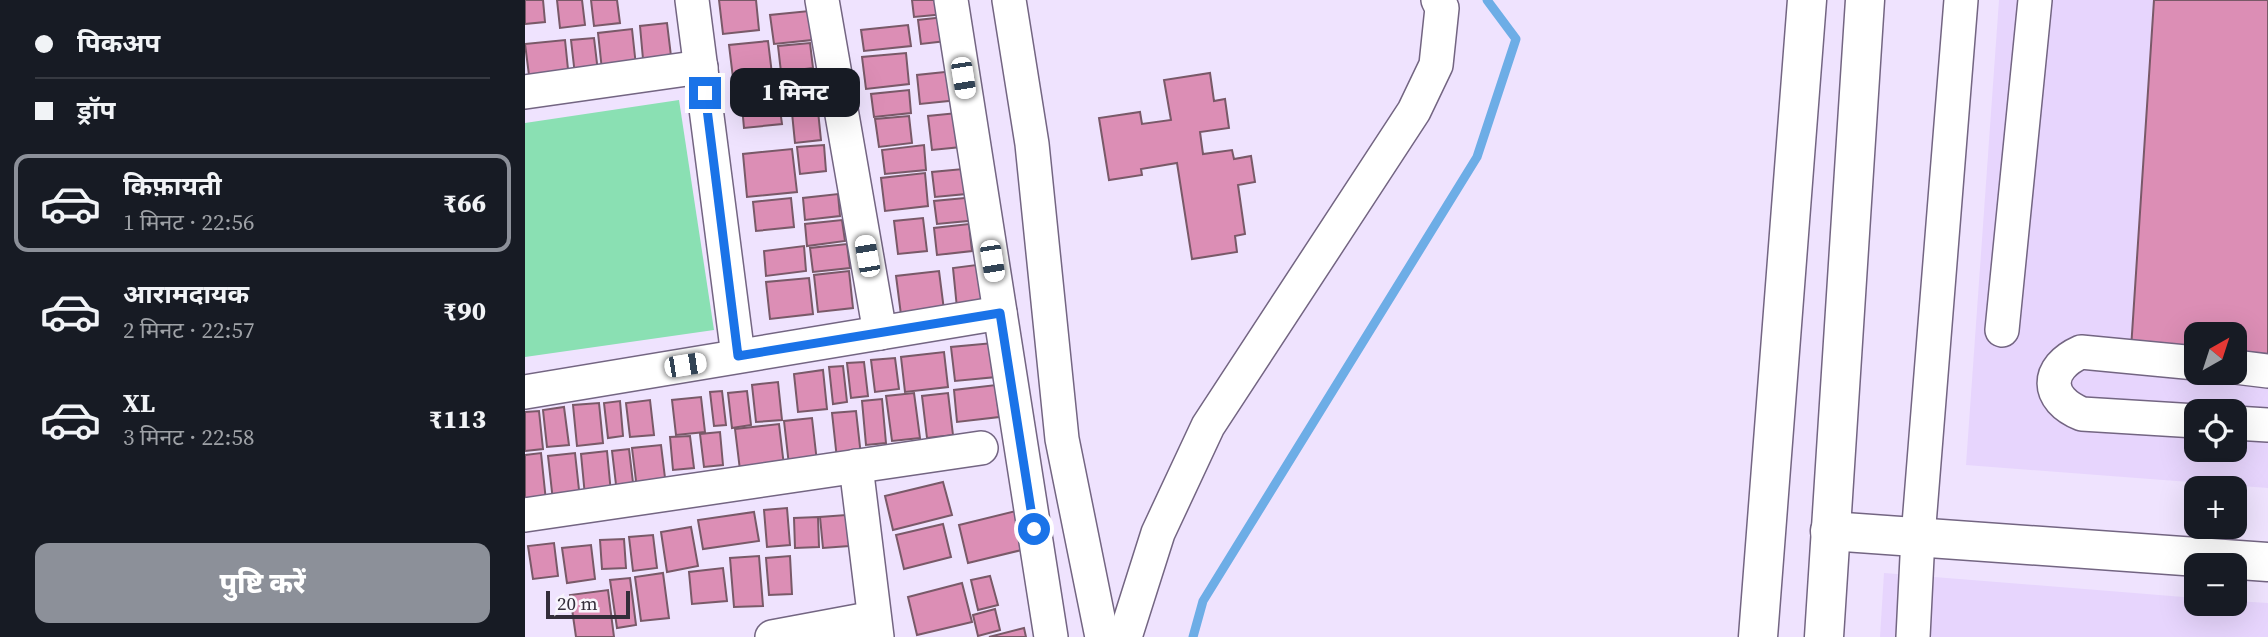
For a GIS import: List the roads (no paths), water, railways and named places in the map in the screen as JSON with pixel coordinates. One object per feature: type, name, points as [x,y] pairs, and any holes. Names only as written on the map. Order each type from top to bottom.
[{"type":"main road","points":[[1758,637],[1807,0]]},
{"type":"main road","points":[[1824,637],[1865,0]]},
{"type":"main road","points":[[1831,531],[2268,562]]},
{"type":"street","points":[[692,0],[738,356]]},
{"type":"street","points":[[822,0],[880,333]]},
{"type":"street","points":[[951,0],[1051,637]]},
{"type":"street","points":[[1009,0],[1032,144],[1062,439],[1102,637]]},
{"type":"street","points":[[1125,637],[1158,533],[1208,426],[1414,111],[1436,65],[1442,8],[1438,0]]},
{"type":"street","points":[[1913,637],[1918,537],[1961,0]]},
{"type":"street","points":[[2002,330],[2035,0]]},
{"type":"street","points":[[525,92],[701,67]]},
{"type":"street","points":[[525,391],[1000,313]]},
{"type":"street","points":[[2184,362],[2081,352],[2064,359],[2055,371],[2055,389],[2065,407],[2082,414],[2184,420]]},
{"type":"street","points":[[2247,368],[2268,371]]},
{"type":"street","points":[[2247,424],[2268,425]]},
{"type":"street","points":[[525,515],[981,448]]},
{"type":"street","points":[[772,637],[875,628],[856,466]]},
{"type":"waterway","points":[[1193,637],[1203,601],[1477,157],[1516,39],[1487,0]]}]
